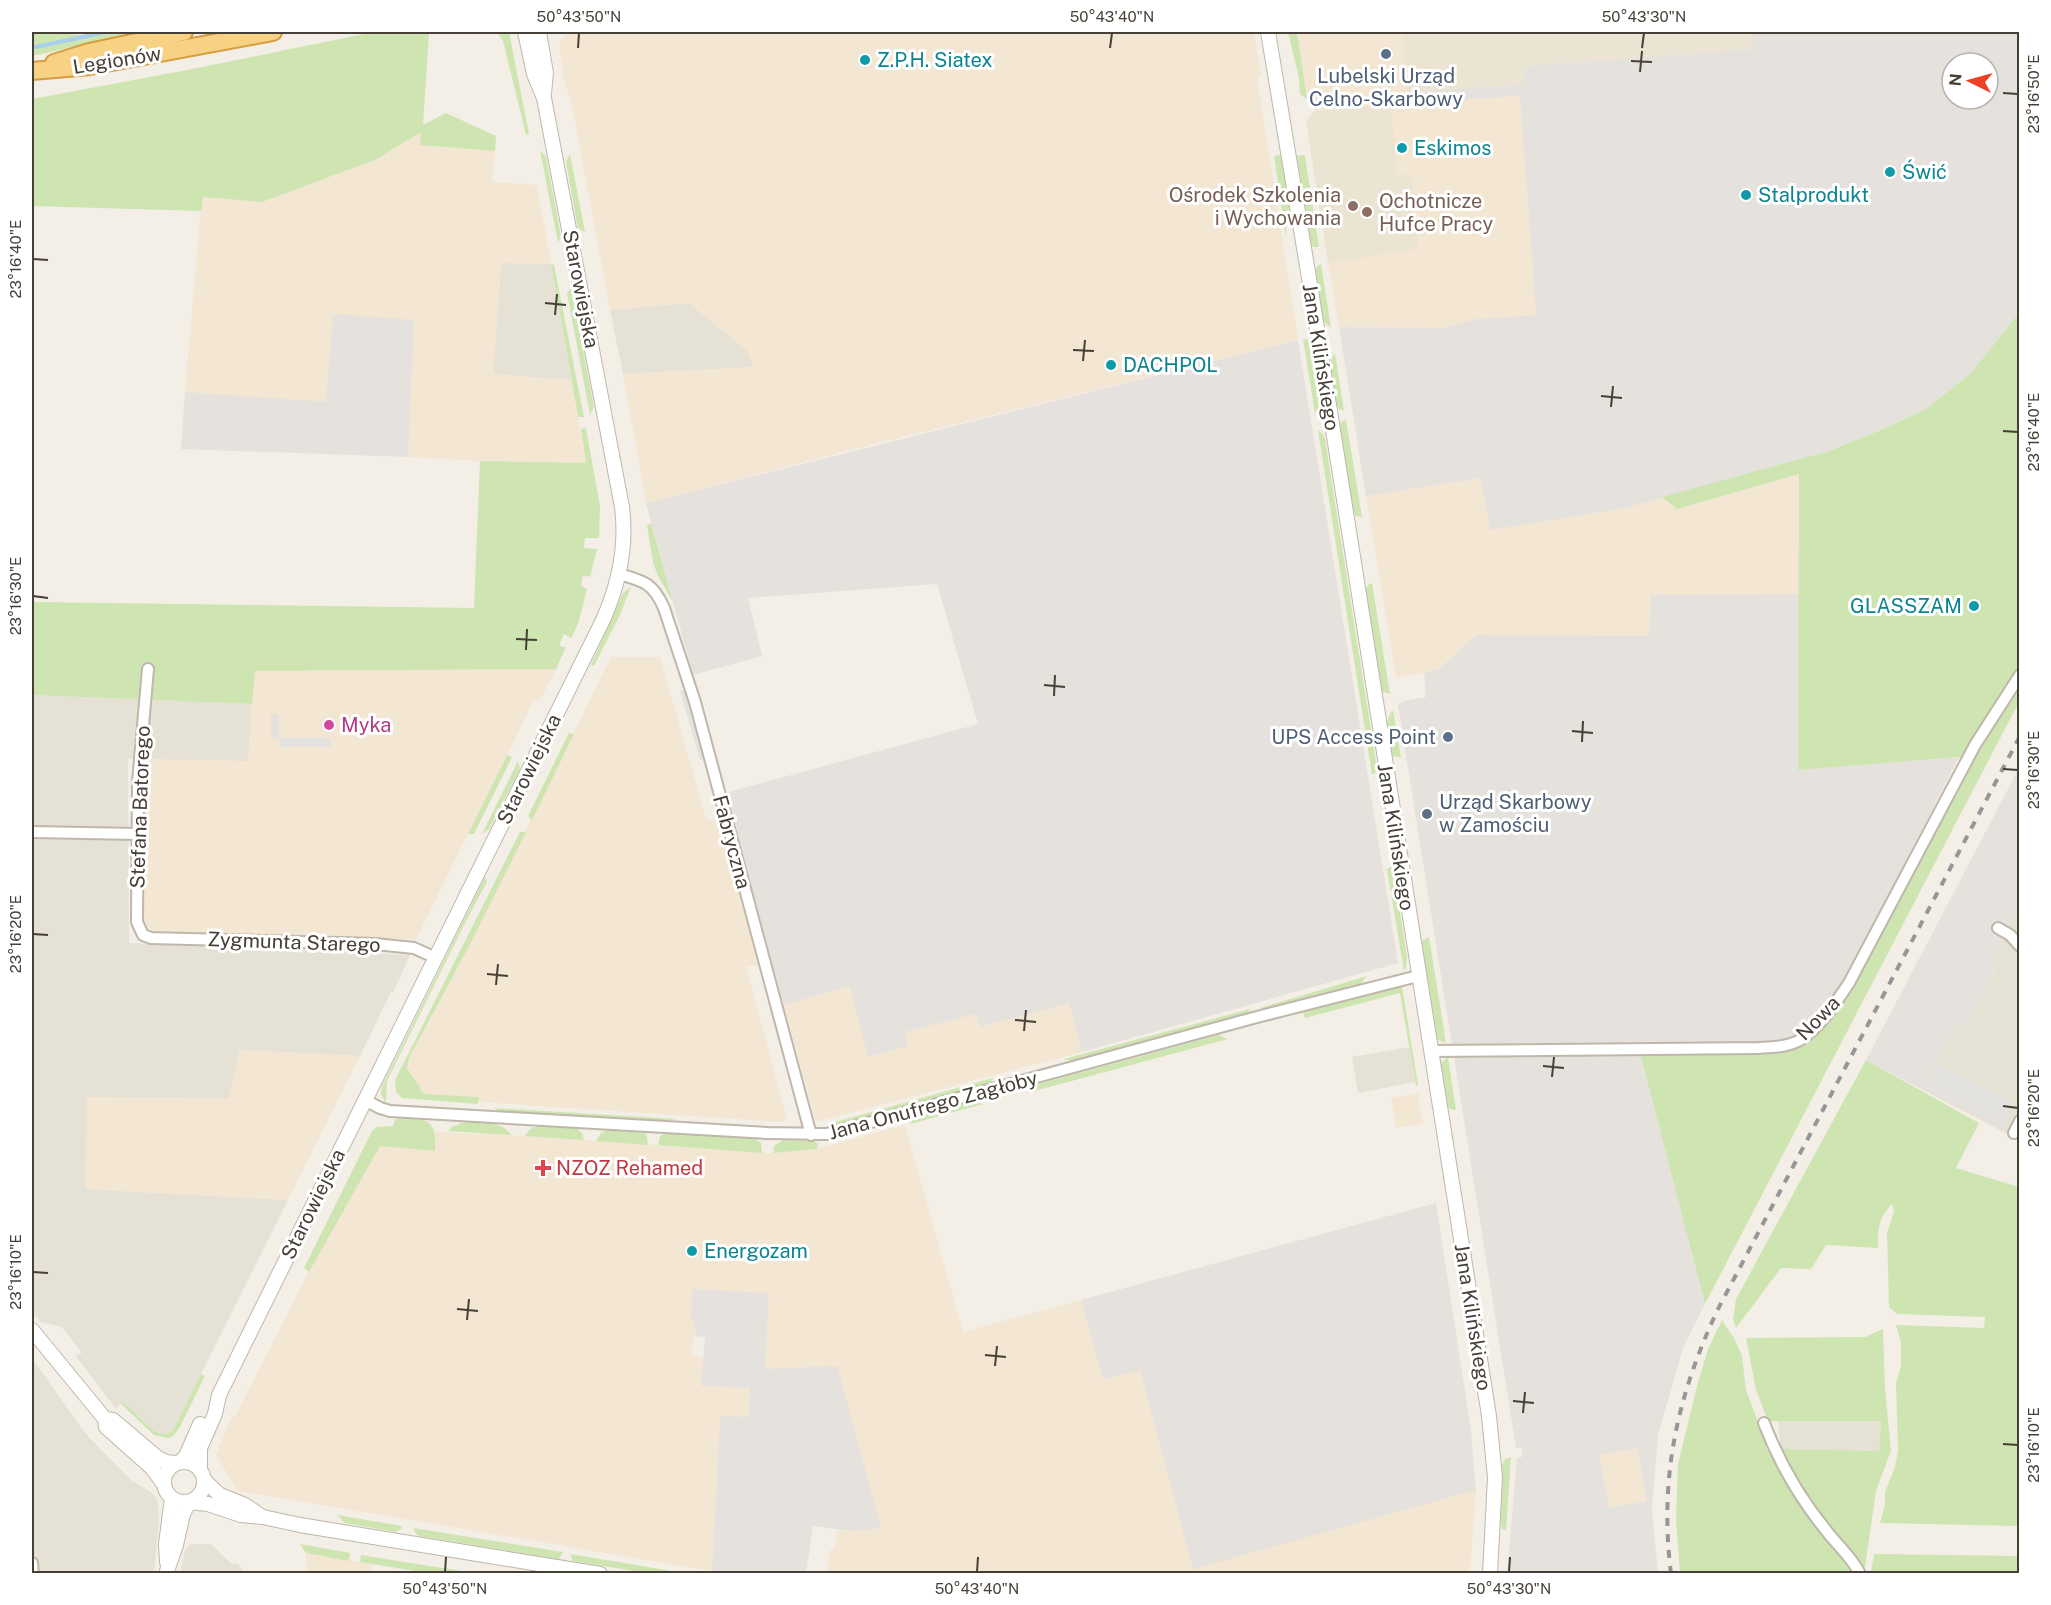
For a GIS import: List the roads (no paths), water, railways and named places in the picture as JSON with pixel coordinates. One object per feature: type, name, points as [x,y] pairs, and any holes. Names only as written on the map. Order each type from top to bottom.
[{"type":"highway","name":"Legionów","points":[[32,71],[88,52],[184,32]]},
{"type":"highway","name":"Legionów","points":[[32,71],[90,66],[273,32]]},
{"type":"street","name":"Starowiejska","points":[[178,1462],[186,1456],[207,1409],[219,1395],[603,620],[619,574],[623,539],[622,507],[544,98],[534,74],[525,32]]},
{"type":"street","name":"Starowiejska","points":[[538,32],[546,73],[544,98]]},
{"type":"street","name":"Jana Kilińskiego","points":[[1268,32],[1476,1334],[1495,1477],[1490,1574]]},
{"type":"street","name":"Fabryczna","points":[[619,574],[648,583],[664,608],[695,702],[811,1135]]},
{"type":"street","name":"Stefana Batorego","points":[[148,669],[140,744],[136,834],[137,922],[143,935],[151,938]]},
{"type":"street","name":"Nowa","points":[[1431,1051],[1758,1048],[1777,1047],[1800,1040],[1831,1008],[1859,967],[1975,745],[2019,675]]},
{"type":"street","points":[[32,832],[136,834]]},
{"type":"street","points":[[1998,928],[2010,935],[2019,946]]},
{"type":"street","name":"Zygmunta Starego","points":[[151,938],[375,944],[414,948],[436,958]]},
{"type":"street","name":"Jana Onufrego Zagłoby","points":[[365,1100],[390,1111],[811,1135],[843,1131],[1257,1017],[1418,976]]},
{"type":"street","points":[[2014,1133],[2019,1121]]},
{"type":"street","points":[[32,1330],[105,1419],[106,1427],[152,1468],[165,1489],[177,1501],[208,1504],[242,1515],[600,1574]]},
{"type":"street","name":"Starowiejska","points":[[202,1475],[200,1448],[215,1414],[219,1395]]},
{"type":"street","points":[[105,1419],[113,1420],[158,1458],[166,1462],[192,1463],[216,1492],[245,1505],[263,1517]]},
{"type":"street","points":[[1764,1423],[1791,1481],[1860,1574]]},
{"type":"street","points":[[163,1483],[166,1471],[178,1462]]},
{"type":"street","points":[[167,1572],[183,1514],[189,1502],[199,1496],[202,1491],[202,1475]]},
{"type":"street","points":[[167,1572],[166,1544],[172,1498]]},
{"type":"street","points":[[32,1563],[33,1574]]},
{"type":"waterway","points":[[36,47],[106,32]]},
{"type":"railway","points":[[1671,1574],[1668,1538],[1670,1470],[1682,1406],[1704,1341],[1718,1309],[2020,736]]},
{"type":"place","name":"Lubelski Urząd Celno-Skarbowy","points":[[1386,54]]},
{"type":"place","name":"Z.P.H. Siatex","points":[[865,60]]},
{"type":"place","name":"Eskimos","points":[[1402,148]]},
{"type":"place","name":"Świć","points":[[1890,172]]},
{"type":"place","name":"Stalprodukt","points":[[1746,195]]},
{"type":"place","name":"Ośrodek Szkolenia i Wychowania","points":[[1353,206]]},
{"type":"place","name":"Ochotnicze Hufce Pracy","points":[[1367,212]]},
{"type":"place","name":"DACHPOL","points":[[1111,365]]},
{"type":"place","name":"GLASSZAM","points":[[1974,606]]},
{"type":"place","name":"Myka","points":[[329,725]]},
{"type":"place","name":"UPS Access Point","points":[[1448,737]]},
{"type":"place","name":"Urząd Skarbowy w Zamościu","points":[[1427,814]]},
{"type":"place","name":"NZOZ Rehamed","points":[[543,1168]]},
{"type":"place","name":"Energozam","points":[[692,1251]]}]
